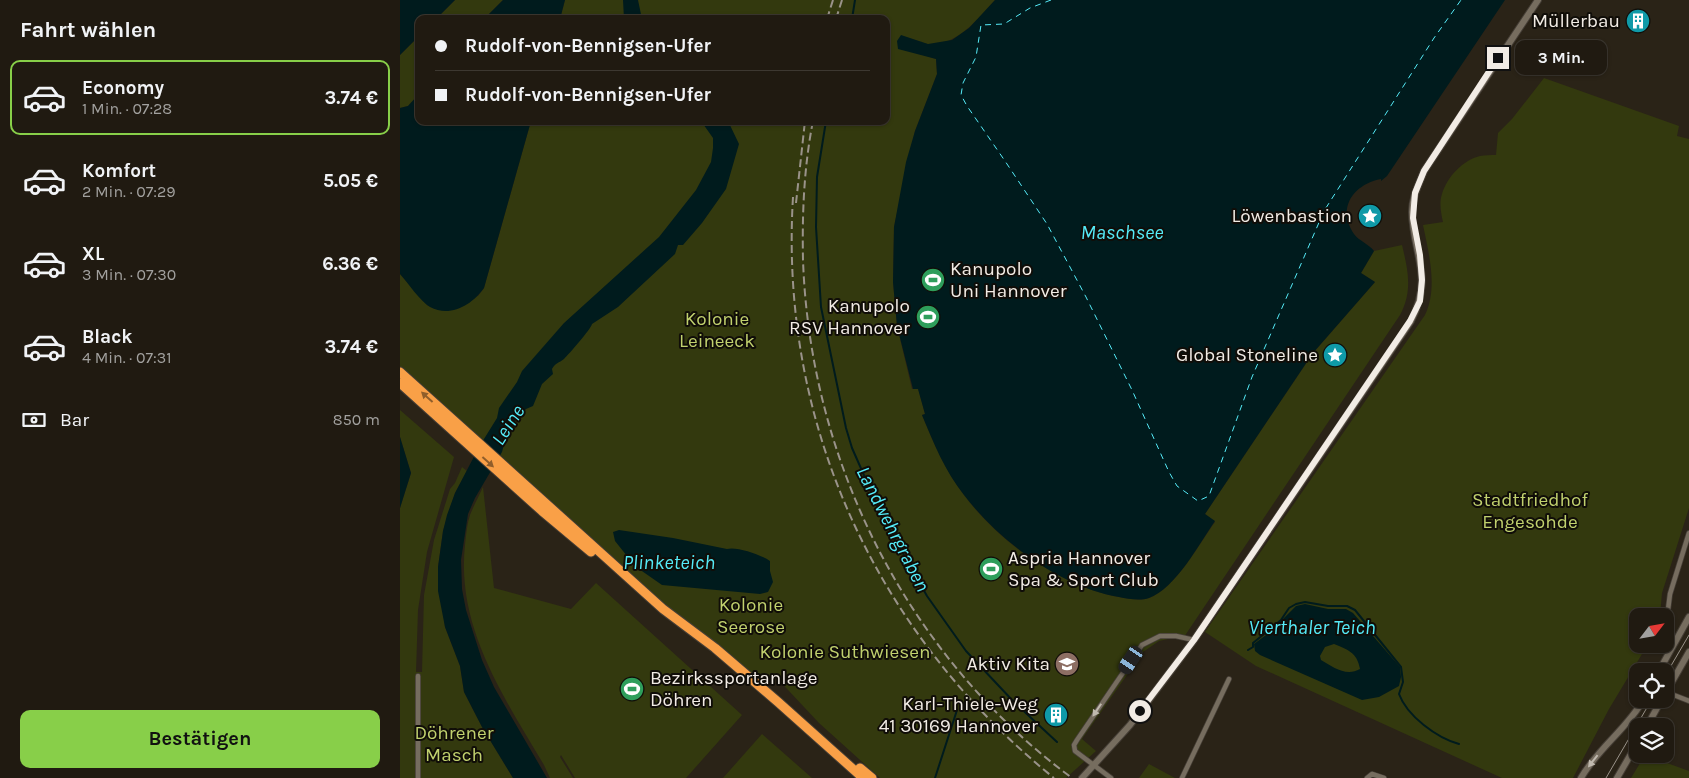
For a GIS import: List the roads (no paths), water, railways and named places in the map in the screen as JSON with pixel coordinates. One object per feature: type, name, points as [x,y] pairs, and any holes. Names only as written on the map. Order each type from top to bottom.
[{"type":"highway","points":[[400,372],[454,426],[660,612],[872,778]]},
{"type":"highway","points":[[400,383],[454,426]]},
{"type":"highway","points":[[524,490],[663,609],[740,669],[761,691],[858,778]]},
{"type":"highway","points":[[817,736],[863,778]]},
{"type":"street","points":[[1082,778],[1094,767],[1130,725],[1194,640],[1417,310],[1422,280],[1420,255],[1413,218],[1415,193],[1424,171],[1538,0]]},
{"type":"street","points":[[1668,608],[1670,594],[1689,533]]},
{"type":"street","points":[[1663,663],[1689,617]]},
{"type":"street","points":[[1110,778],[1075,751],[1074,745],[1142,644],[1160,636],[1194,640]]},
{"type":"street","points":[[1674,679],[1689,652]]},
{"type":"street","points":[[418,676],[418,778]]},
{"type":"street","points":[[1182,778],[1229,679]]},
{"type":"street","points":[[1674,696],[1689,701]]},
{"type":"street","points":[[1581,778],[1594,758],[1638,708]]},
{"type":"street","points":[[1617,778],[1629,757]]},
{"type":"street","points":[[1367,778],[1372,774],[1384,778]]},
{"type":"water","points":[[400,0],[455,0],[440,15],[415,15],[415,40],[400,55]]},
{"type":"water","points":[[503,0],[565,0],[561,15],[488,15]]},
{"type":"water","points":[[623,0],[638,0],[641,15],[624,15]]},
{"type":"water","name":"Maschsee","points":[[995,0],[1505,0],[1387,176],[1381,181],[1381,179],[1363,186],[1351,199],[1347,215],[1349,224],[1354,234],[1374,251],[1361,273],[1375,282],[1313,353],[1205,514],[1215,521],[1186,564],[1178,575],[1159,593],[1146,599],[1138,600],[1097,592],[1054,573],[1014,545],[979,512],[964,495],[940,457],[922,415],[925,414],[918,389],[913,389],[897,326],[893,282],[894,227],[906,162],[915,131],[937,74],[936,59],[898,49],[897,41],[901,35],[928,44],[952,40],[969,28]]},
{"type":"water","points":[[415,98],[415,125],[530,125],[484,288],[473,300],[453,310],[445,311],[430,307],[400,274],[400,108],[408,106]]},
{"type":"water","name":"Leine","points":[[704,125],[730,125],[739,144],[726,189],[702,223],[683,245],[678,245],[675,254],[618,307],[592,324],[564,359],[553,367],[553,374],[542,384],[533,406],[526,409],[516,419],[507,433],[502,452],[475,498],[468,514],[461,560],[462,589],[466,610],[482,660],[494,687],[547,778],[513,778],[482,727],[464,692],[460,666],[445,627],[438,591],[438,567],[447,515],[455,493],[479,447],[497,418],[499,408],[517,382],[522,371],[564,323],[659,237],[696,190],[711,162],[713,138]]},
{"type":"water","points":[[400,437],[411,473],[400,508]]},
{"type":"water","name":"Plinketeich","points":[[619,530],[727,549],[731,548],[755,554],[770,561],[773,582],[768,592],[760,594],[662,585],[639,569],[615,541],[613,532]]},
{"type":"water","name":"Vierthaler Teich","points":[[1305,604],[1328,609],[1346,609],[1353,613],[1400,667],[1401,677],[1399,686],[1379,697],[1362,700],[1260,655],[1255,651],[1254,644],[1270,632],[1296,606]],"holes":[[[1334,644],[1354,655],[1360,669],[1345,672],[1321,660],[1320,656],[1325,647]]]},
{"type":"waterway","name":"Landwehrgraben","points":[[853,15],[855,0]]},
{"type":"waterway","name":"Landwehrgraben","points":[[825,125],[817,177],[816,227],[821,307],[846,428],[852,448],[882,516],[927,596],[966,651],[1013,701],[1057,742]]},
{"type":"waterway","name":"Landwehrgraben","points":[[1248,650],[1253,647],[1253,643],[1281,620],[1289,608],[1296,604],[1305,602],[1328,606],[1347,606],[1355,610],[1401,667],[1403,682],[1399,694],[1409,710],[1432,731],[1441,737],[1459,744]]},
{"type":"waterway","points":[[935,778],[957,710]]},
{"type":"tram line","points":[[1673,663],[1689,635]]},
{"type":"tram line","points":[[1606,778],[1647,708]]},
{"type":"railway","points":[[828,15],[833,0]]},
{"type":"railway","points":[[837,15],[842,0]]},
{"type":"railway","points":[[796,203],[805,125]]},
{"type":"railway","points":[[812,125],[804,190],[803,225],[803,260],[810,336],[825,410],[848,481],[879,550],[917,614],[962,675],[1014,729],[1072,778]]},
{"type":"railway","points":[[793,197],[793,282],[803,364],[823,443],[852,519],[890,591],[937,659],[991,721],[1054,778]]},
{"type":"place","name":"Müllerbau","points":[[1638,21]]},
{"type":"place","name":"Löwenbastion","points":[[1370,216]]},
{"type":"place","name":"Kanupolo Uni Hannover","points":[[933,280]]},
{"type":"place","name":"Kanupolo RSV Hannover","points":[[928,317]]},
{"type":"place","name":"Global Stoneline","points":[[1335,355]]},
{"type":"place","name":"Aspria Hannover Spa & Sport Club","points":[[991,569]]},
{"type":"place","name":"Aktiv Kita","points":[[1067,664]]},
{"type":"place","name":"Bezirkssportanlage Döhren","points":[[632,689]]},
{"type":"place","name":"Karl-Thiele-Weg 41 30169 Hannover","points":[[1056,715]]},
{"type":"park label","name":"Kolonie Leineeck","points":[[717,330]]},
{"type":"park label","name":"Stadtfriedhof Engesohde","points":[[1530,511]]},
{"type":"park label","name":"Kolonie Seerose","points":[[751,616]]},
{"type":"park label","name":"Kolonie Suthwiesen","points":[[845,652]]},
{"type":"park label","name":"Döhrener Masch","points":[[454,744]]}]
